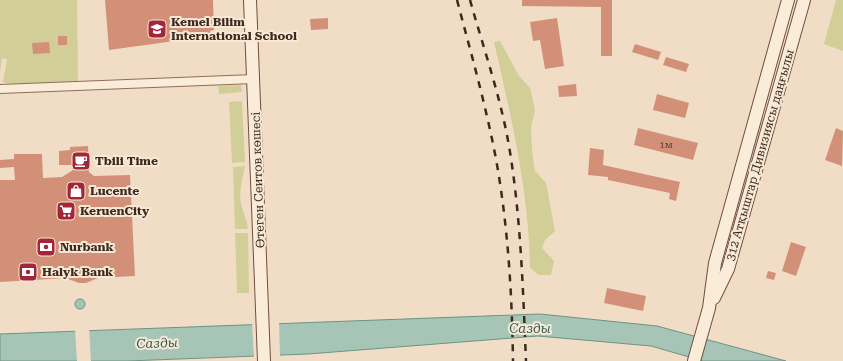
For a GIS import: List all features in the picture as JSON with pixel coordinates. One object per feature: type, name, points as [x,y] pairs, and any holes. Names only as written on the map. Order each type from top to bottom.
[{"type":"main road","name":"Өтеген Сеитов көшесі","points":[[250,0],[264,361]]},
{"type":"main road","name":"312 Атқыштар Дивизиясы даңғылы","points":[[694,361],[709,308],[715,263],[788,0]]},
{"type":"main road","name":"312 Атқыштар Дивизиясы даңғылы","points":[[709,308],[728,269],[804,0]]},
{"type":"main road","points":[[760,104],[774,108]]},
{"type":"street","points":[[0,89],[254,79]]},
{"type":"shaded area","points":[[0,0],[77,0],[78,82],[10,84],[3,82],[7,59],[2,58],[0,73]]},
{"type":"shaded area","points":[[836,0],[843,0],[843,51],[824,44]]},
{"type":"shaded area","points":[[500,41],[519,76],[530,88],[535,110],[531,127],[535,171],[546,183],[555,231],[545,240],[542,248],[554,261],[551,275],[539,275],[530,268],[529,239],[523,182],[513,126],[494,42]]},
{"type":"shaded area","points":[[241,85],[242,92],[219,94],[218,86]]},
{"type":"shaded area","points":[[242,101],[245,162],[232,163],[229,102]]},
{"type":"shaded area","points":[[245,166],[240,197],[248,229],[235,229],[233,167]]},
{"type":"shaded area","points":[[235,233],[248,233],[249,293],[237,293]]},
{"type":"water","points":[[78,299],[82,299],[85,304],[82,309],[78,309],[75,306],[75,302]]},
{"type":"water","name":"Сазды","points":[[540,314],[657,326],[786,361],[703,361],[651,346],[538,336],[308,354],[127,361],[0,361],[0,334]]},
{"type":"pier","points":[[279,321],[280,357],[254,358],[252,322]]},
{"type":"pier","points":[[89,328],[91,361],[77,361],[75,329]]},
{"type":"building","points":[[105,0],[213,0],[214,30],[210,31],[211,36],[109,50]]},
{"type":"building","points":[[522,0],[612,0],[612,56],[601,56],[601,7],[522,6]]},
{"type":"building","points":[[328,18],[328,29],[311,30],[310,19]]},
{"type":"building","points":[[557,18],[564,66],[545,69],[540,40],[533,41],[530,22]]},
{"type":"building","points":[[58,36],[67,36],[67,45],[58,45]]},
{"type":"building","points":[[49,42],[50,53],[33,54],[32,43]]},
{"type":"building","points":[[635,44],[661,52],[658,60],[632,52]]},
{"type":"building","points":[[666,57],[689,64],[686,72],[663,65]]},
{"type":"building","points":[[576,84],[577,96],[559,97],[558,86]]},
{"type":"building","points":[[657,94],[689,103],[685,118],[653,110]]},
{"type":"building","points":[[638,128],[698,143],[693,160],[634,145]]},
{"type":"building","points":[[836,128],[843,131],[842,166],[825,160]]},
{"type":"building","name":"KeruenCity","points":[[88,146],[89,172],[94,176],[130,175],[135,276],[98,278],[86,283],[79,283],[66,278],[0,282],[0,180],[15,180],[14,167],[0,168],[0,160],[14,159],[14,154],[42,154],[43,178],[62,177],[81,165],[59,165],[59,151],[70,150],[70,147]]},
{"type":"building","points":[[590,148],[604,150],[603,165],[680,182],[676,201],[669,199],[670,193],[608,180],[608,177],[588,175]]},
{"type":"building","points":[[791,242],[806,247],[796,276],[782,271]]},
{"type":"building","points":[[768,271],[776,273],[774,280],[766,278]]},
{"type":"building","points":[[607,288],[646,296],[643,311],[604,303]]},
{"type":"railway","points":[[457,0],[488,119],[504,209],[512,310],[513,361]]},
{"type":"railway","points":[[470,0],[498,95],[510,152],[517,204],[523,282],[526,361]]},
{"type":"place","name":"Kemel Bilim International School","points":[[157,29]]},
{"type":"place","name":"Tbili Time","points":[[81,161]]},
{"type":"place","name":"Lucente","points":[[76,191]]},
{"type":"place","name":"KeruenCity","points":[[66,211]]},
{"type":"place","name":"Nurbank","points":[[46,247]]},
{"type":"place","name":"Halyk Bank","points":[[28,272]]}]
